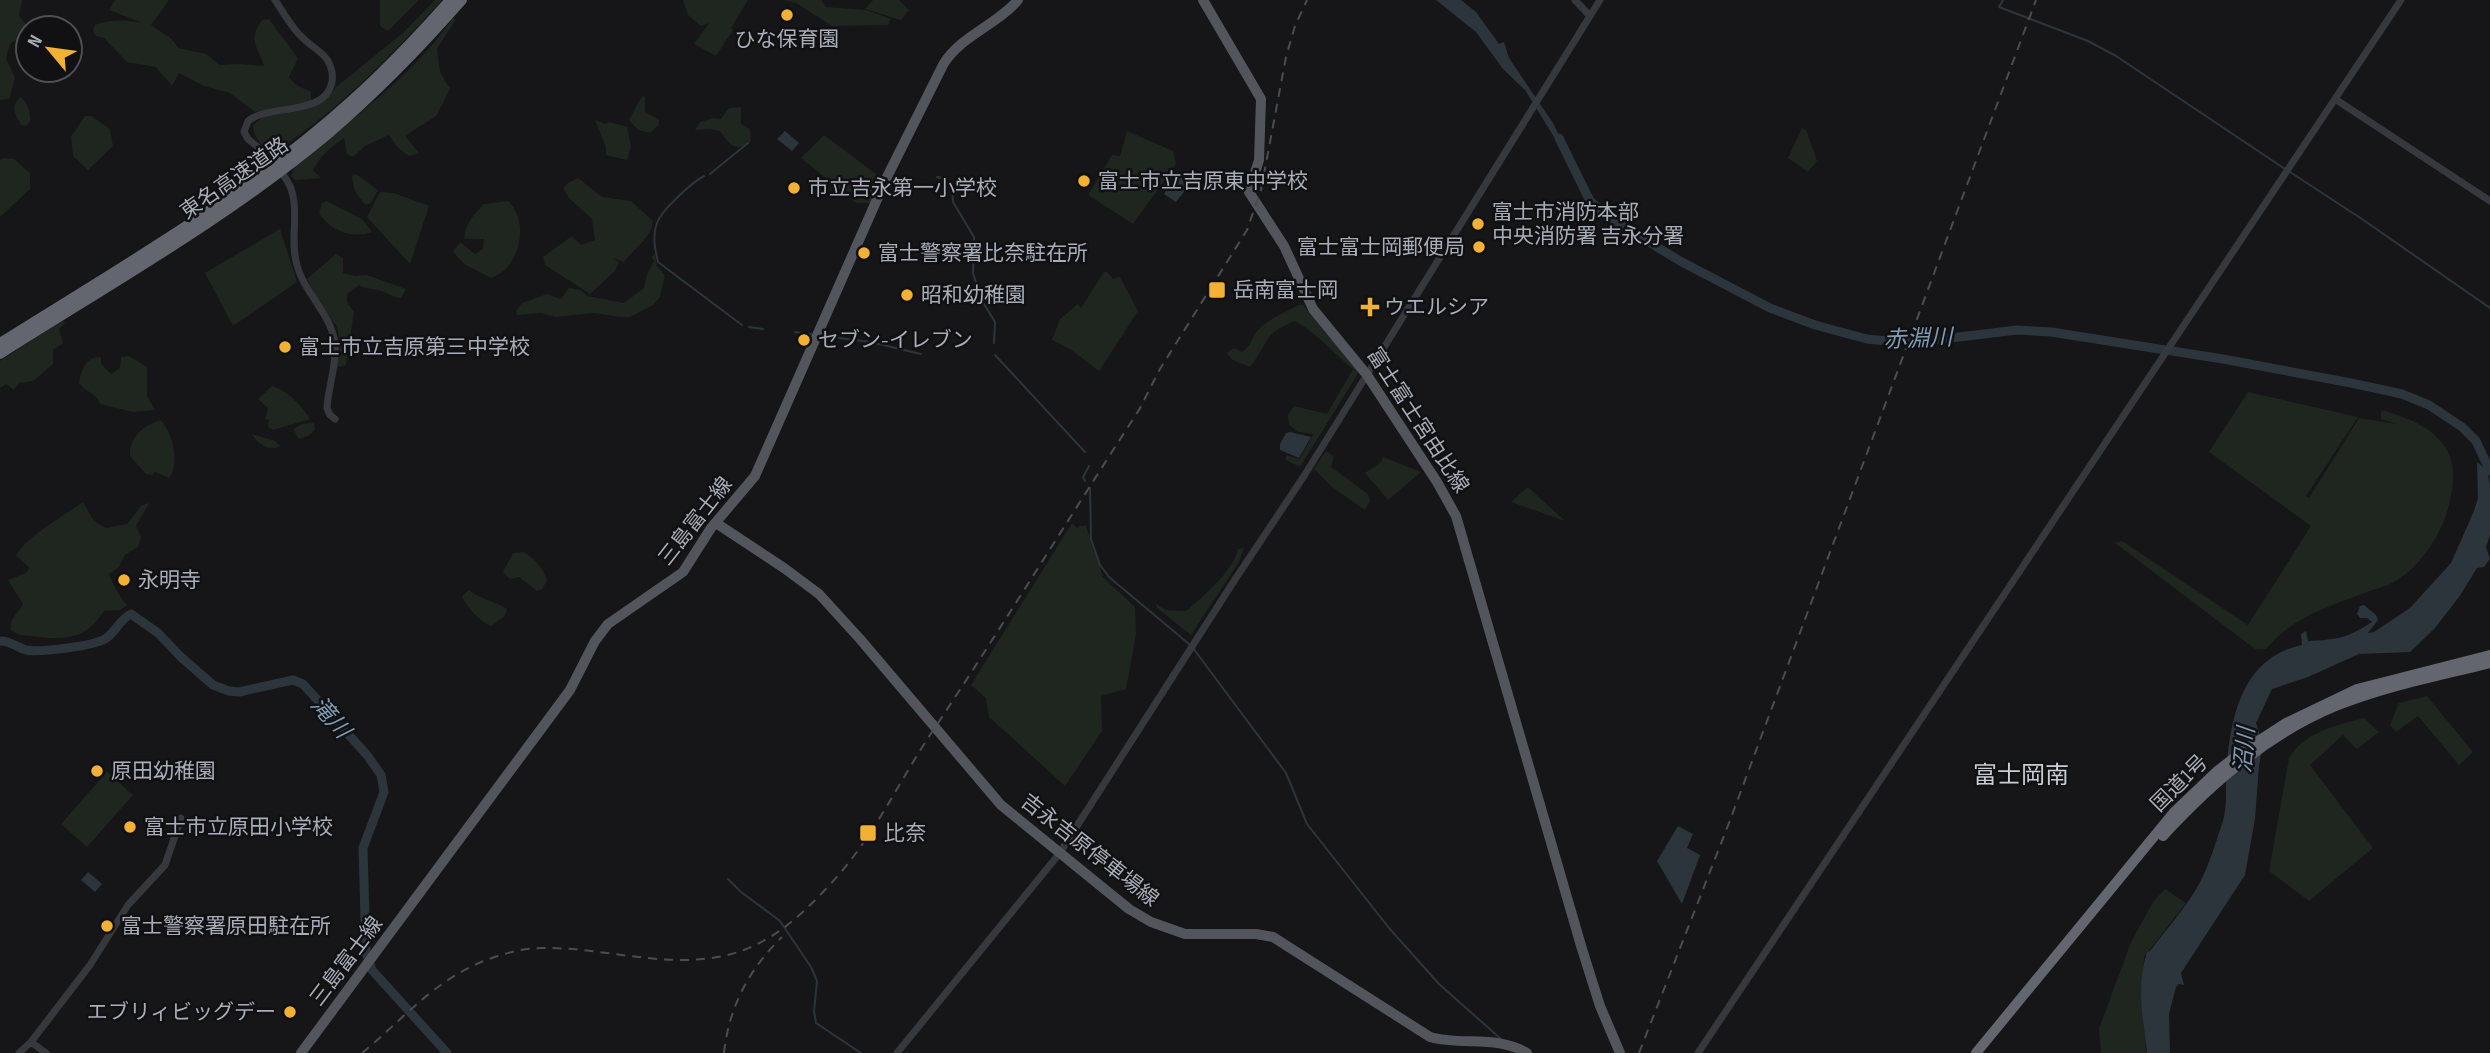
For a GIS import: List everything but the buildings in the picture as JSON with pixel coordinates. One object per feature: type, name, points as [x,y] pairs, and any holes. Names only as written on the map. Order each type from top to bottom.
[{"type":"highway","name":"東名高速道路","points":[[0,343],[170,235],[278,160],[349,103],[392,63],[450,0]]},
{"type":"highway","name":"東名高速道路","points":[[0,354],[195,230],[280,171],[360,106],[408,60],[462,0]]},
{"type":"highway","name":"国道1号","points":[[1976,1053],[2175,811],[2225,765],[2334,698],[2369,685],[2490,655]]},
{"type":"highway","name":"国道1号","points":[[1985,1053],[2181,817],[2221,778],[2285,728],[2383,690],[2490,663]]},
{"type":"main road","name":"三島富士線","points":[[301,1053],[570,690],[600,634],[608,624],[683,572],[716,523],[749,484],[762,463],[886,179],[943,65],[954,51],[1018,0]]},
{"type":"main road","name":"富士富士宮由比線","points":[[1203,0],[1261,99],[1259,160],[1250,192],[1284,246],[1313,309],[1367,375],[1456,516],[1589,972],[1620,1053]]},
{"type":"main road","name":"吉永吉原停車場線","points":[[716,523],[819,594],[1001,805],[1129,909],[1151,922],[1185,934],[1256,934],[1273,937],[1430,1037],[1512,1046],[1527,1053]]},
{"type":"street","points":[[270,157],[248,139],[244,132],[248,121],[268,112],[320,101],[328,92],[332,76],[326,57],[303,38],[275,0]]},
{"type":"street","points":[[1575,0],[1590,16]]},
{"type":"street","points":[[897,1053],[1059,854],[1367,375],[1600,0]]},
{"type":"street","points":[[1698,1053],[2401,0]]},
{"type":"street","points":[[2335,99],[2490,201]]},
{"type":"street","points":[[284,176],[292,186],[295,198],[293,248],[300,276],[329,325],[335,344],[327,408],[335,419]]},
{"type":"street","points":[[19,1053],[31,1042],[90,965],[128,905],[165,865],[181,818]]},
{"type":"street","points":[[31,1042],[46,1053]]},
{"type":"shaded area","points":[[0,0],[22,0],[19,14],[14,14],[14,41],[10,44],[6,58],[14,82],[9,99],[0,100]]},
{"type":"shaded area","points":[[115,0],[169,0],[151,25],[172,39],[178,48],[206,54],[220,65],[264,66],[254,38],[262,20],[269,19],[298,58],[289,77],[296,85],[311,92],[311,101],[255,112],[230,93],[204,86],[179,73],[172,86],[156,67],[127,62],[104,38],[96,36],[93,31],[95,25],[101,23],[143,23],[109,10]]},
{"type":"shaded area","points":[[380,0],[419,0],[388,31],[380,26]]},
{"type":"shaded area","points":[[435,0],[442,0],[383,63],[340,102],[272,154],[262,145],[253,126],[260,120],[276,113],[321,102],[404,32]]},
{"type":"shaded area","points":[[683,0],[748,0],[716,56],[694,44],[709,23],[701,26],[688,15]]},
{"type":"shaded area","points":[[784,0],[821,0],[826,7],[866,10],[891,19],[888,25],[832,26],[796,3]]},
{"type":"shaded area","points":[[873,0],[899,0],[909,10],[901,20],[865,9]]},
{"type":"shaded area","points":[[453,18],[456,19],[437,49],[440,72],[450,89],[436,116],[405,136],[419,153],[409,156],[398,148],[389,135],[365,146],[353,157],[347,154],[344,138],[326,152],[313,170],[321,178],[295,180],[291,176],[296,164],[400,78]]},
{"type":"shaded area","points":[[642,96],[645,97],[645,112],[659,120],[659,125],[650,133],[638,130],[629,120]]},
{"type":"shaded area","points":[[20,97],[27,104],[30,114],[30,121],[26,126],[21,125],[15,111],[15,104]]},
{"type":"shaded area","points":[[741,107],[741,124],[750,129],[751,141],[746,145],[733,146],[720,131],[695,130],[700,122],[713,118],[721,119],[729,108]]},
{"type":"shaded area","points":[[85,116],[91,116],[110,129],[113,146],[88,170],[73,156],[71,137]]},
{"type":"shaded area","points":[[595,120],[627,127],[631,147],[627,160],[606,155],[606,147]]},
{"type":"shaded area","points":[[1802,128],[1806,130],[1817,161],[1808,172],[1788,158]]},
{"type":"shaded area","points":[[1127,131],[1173,151],[1176,164],[1133,224],[1088,195],[1112,155],[1120,156]]},
{"type":"shaded area","points":[[824,135],[876,174],[881,182],[872,203],[856,203],[801,158]]},
{"type":"shaded area","points":[[14,159],[30,173],[30,189],[0,217],[0,160]]},
{"type":"shaded area","points":[[356,174],[378,190],[371,203],[366,205],[356,192],[352,176]]},
{"type":"shaded area","points":[[578,178],[602,197],[631,201],[653,221],[642,243],[624,262],[614,258],[619,263],[615,271],[590,294],[545,265],[543,257],[572,236],[581,245],[595,240],[592,219],[569,198],[563,188]]},
{"type":"shaded area","points":[[380,192],[394,193],[429,206],[410,264],[367,217]]},
{"type":"shaded area","points":[[326,201],[362,219],[372,232],[349,234],[329,225],[319,213],[322,203]]},
{"type":"shaded area","points":[[508,201],[518,217],[519,244],[506,269],[491,278],[464,264],[453,252],[460,242],[475,254],[483,249],[484,239],[464,239],[468,224],[484,204]]},
{"type":"shaded area","points":[[280,229],[297,282],[233,326],[205,273]]},
{"type":"shaded area","points":[[336,254],[343,258],[343,273],[367,275],[406,289],[401,298],[359,285],[347,294],[347,302],[354,312],[346,365],[336,368],[340,345],[337,327],[319,303],[307,279]]},
{"type":"shaded area","points":[[655,254],[657,266],[665,275],[660,297],[653,305],[630,317],[594,313],[556,317],[541,313],[517,315],[516,311],[522,303],[547,294],[561,299],[569,288],[581,290],[587,296],[624,303],[644,288]]},
{"type":"shaded area","points":[[1104,272],[1113,279],[1120,277],[1138,311],[1099,371],[1070,349],[1052,340],[1060,319],[1078,304],[1081,308]]},
{"type":"shaded area","points":[[1303,305],[1359,372],[1300,467],[1286,460],[1286,455],[1300,459],[1313,434],[1298,432],[1289,425],[1288,415],[1294,406],[1327,414],[1353,369],[1295,321],[1272,334],[1250,367],[1233,360],[1226,353],[1234,348],[1242,352],[1263,325]]},
{"type":"shaded area","points":[[63,320],[65,323],[59,329],[63,343],[53,350],[53,364],[33,381],[19,383],[14,390],[6,384],[0,388],[0,361]]},
{"type":"shaded area","points":[[129,356],[147,367],[147,396],[155,410],[133,412],[100,404],[96,397],[79,383],[83,369],[91,359],[101,357],[101,364],[111,374],[120,368],[121,357]]},
{"type":"shaded area","points":[[272,386],[293,399],[310,419],[273,430],[268,427],[269,420],[265,419],[268,408],[258,399]]},
{"type":"shaded area","points":[[2248,392],[2358,417],[2306,496],[2309,498],[2359,418],[2396,424],[2381,419],[2381,410],[2419,424],[2439,439],[2452,462],[2453,476],[2449,507],[2443,522],[2417,564],[2388,585],[2335,604],[2297,622],[2266,649],[2255,649],[2115,543],[2122,541],[2248,625],[2311,526],[2209,452]]},
{"type":"shaded area","points":[[160,420],[165,425],[174,448],[174,465],[169,478],[155,472],[152,475],[146,474],[130,456],[132,443],[138,433]]},
{"type":"shaded area","points":[[314,423],[315,430],[299,439],[293,429],[302,424]]},
{"type":"shaded area","points":[[252,434],[275,441],[281,446],[264,446]]},
{"type":"shaded area","points":[[1326,451],[1334,457],[1331,467],[1368,494],[1370,501],[1365,510],[1332,487],[1314,469]]},
{"type":"shaded area","points":[[1383,457],[1421,472],[1388,500],[1365,473],[1381,462]]},
{"type":"shaded area","points":[[1528,487],[1565,521],[1511,502]]},
{"type":"shaded area","points":[[83,502],[94,521],[106,528],[127,524],[142,505],[149,503],[136,526],[141,537],[138,547],[125,555],[119,567],[109,574],[127,605],[120,610],[104,611],[89,628],[72,636],[53,638],[16,633],[10,626],[23,604],[8,580],[26,573],[29,567],[16,556],[36,534]]},
{"type":"shaded area","points":[[1072,523],[1078,529],[1079,526],[1086,526],[1103,577],[1135,607],[1136,634],[1126,689],[1101,696],[1102,731],[1065,786],[989,717],[986,698],[971,685]]},
{"type":"shaded area","points":[[1244,548],[1239,562],[1191,635],[1157,608],[1156,604],[1166,610],[1186,611],[1224,574],[1238,549]]},
{"type":"shaded area","points":[[523,552],[535,560],[544,572],[547,581],[542,589],[537,591],[519,577],[510,579],[503,572],[513,553]]},
{"type":"shaded area","points":[[469,590],[507,609],[504,617],[491,626],[482,621],[462,596]]},
{"type":"shaded area","points":[[2427,696],[2473,752],[2459,765],[2418,716],[2396,732],[2390,725],[2399,703]]},
{"type":"shaded area","points":[[2364,718],[2379,732],[2357,749],[2343,735],[2310,765],[2373,848],[2309,901],[2269,871],[2289,758],[2295,749],[2312,736]]},
{"type":"shaded area","points":[[107,772],[133,795],[87,847],[61,824]]},
{"type":"shaded area","points":[[2165,889],[2186,903],[2144,957],[2142,1005],[2146,1053],[2101,1053],[2099,1029],[2131,942],[2153,902]]},
{"type":"water","points":[[1436,0],[1461,0],[1476,12],[1499,44],[1504,42],[1509,58],[1553,123],[1566,150],[1554,137],[1525,90],[1503,69],[1476,32]]},
{"type":"water","points":[[785,131],[799,143],[792,151],[777,139]]},
{"type":"water","points":[[1177,175],[1190,184],[1176,202],[1164,194]]},
{"type":"water","points":[[1286,433],[1311,437],[1299,458],[1280,450]]},
{"type":"water","name":"沼川","points":[[2477,462],[2487,470],[2490,485],[2490,535],[2486,547],[2490,559],[2484,567],[2477,568],[2435,628],[2410,652],[2359,654],[2308,677],[2272,689],[2256,723],[2261,739],[2264,740],[2245,875],[2181,973],[2184,985],[2179,984],[2176,987],[2169,1014],[2170,1053],[2147,1053],[2141,989],[2147,952],[2190,899],[2211,857],[2226,805],[2230,736],[2241,696],[2264,664],[2281,652],[2302,645],[2301,634],[2306,631],[2308,641],[2342,637],[2356,632],[2372,622],[2367,618],[2360,618],[2357,614],[2360,606],[2364,605],[2378,620],[2368,633],[2374,632],[2410,608],[2451,563],[2478,498]]},
{"type":"water","points":[[1678,826],[1693,834],[1687,848],[1700,855],[1682,904],[1657,861]]},
{"type":"water","points":[[88,872],[102,884],[95,892],[81,880]]},
{"type":"waterway","points":[[2003,0],[1999,7],[2088,41],[2116,56],[2285,169]]},
{"type":"waterway","name":"赤淵川","points":[[1559,138],[1590,201],[1611,219],[1680,261],[1770,308],[1815,325],[1867,339],[1887,341],[1926,341],[2017,330],[2051,332],[2223,359],[2402,394],[2429,405],[2462,427],[2476,441],[2490,471]]},
{"type":"waterway","points":[[710,174],[748,143]]},
{"type":"waterway","points":[[2290,172],[2490,308]]},
{"type":"waterway","points":[[704,176],[678,197],[660,218],[654,238],[658,262],[742,325]]},
{"type":"waterway","points":[[937,177],[942,178],[952,189],[953,202],[974,237],[973,273],[981,299],[995,322],[994,343]]},
{"type":"waterway","points":[[749,327],[763,329]]},
{"type":"waterway","points":[[795,332],[811,334]]},
{"type":"waterway","points":[[823,336],[870,342],[921,354]]},
{"type":"waterway","points":[[995,355],[1085,452]]},
{"type":"waterway","points":[[1085,481],[1083,477],[1089,466]]},
{"type":"waterway","points":[[1090,488],[1091,539],[1100,565],[1109,577],[1189,644]]},
{"type":"waterway","name":"滝川","points":[[0,641],[33,651],[87,645],[107,638],[131,614],[158,633],[213,685],[239,692],[293,680],[303,684],[367,755],[381,775],[384,792],[363,848],[366,952],[372,970],[447,1053]]},
{"type":"waterway","points":[[1193,648],[1286,773],[1307,824],[1389,928],[1439,984],[1501,1039]]},
{"type":"waterway","points":[[728,879],[780,921],[811,967],[817,981],[814,1011],[816,1023],[861,1053]]},
{"type":"railway","points":[[362,1053],[431,992],[462,971],[486,960],[534,948],[669,960],[719,957],[744,950],[777,933],[805,910],[841,873],[870,833],[1139,410],[1160,369],[1247,230],[1261,190],[1286,57],[1295,26],[1307,0]]},
{"type":"railway","points":[[1639,1053],[1729,823],[2036,0]]},
{"type":"railway","points":[[724,1053],[731,1020],[742,990],[760,962],[782,937]]},
{"type":"place","name":"ひな保育園","points":[[787,15]]},
{"type":"place","name":"富士市立吉原東中学校","points":[[1084,181]]},
{"type":"place","name":"市立吉永第一小学校","points":[[794,188]]},
{"type":"place","name":"富士市消防本部 中央消防署 吉永分署","points":[[1478,224]]},
{"type":"place","name":"富士富士岡郵便局","points":[[1479,247]]},
{"type":"place","name":"富士警察署比奈駐在所","points":[[864,253]]},
{"type":"place","name":"岳南富士岡","points":[[1217,290]]},
{"type":"place","name":"昭和幼稚園","points":[[907,295]]},
{"type":"place","name":"ウエルシア","points":[[1370,307]]},
{"type":"place","name":"セブン-イレブン","points":[[804,340]]},
{"type":"place","name":"富士市立吉原第三中学校","points":[[285,347]]},
{"type":"place","name":"永明寺","points":[[124,580]]},
{"type":"place","name":"原田幼稚園","points":[[97,771]]},
{"type":"place","name":"富士市立原田小学校","points":[[130,827]]},
{"type":"place","name":"比奈","points":[[868,833]]},
{"type":"place","name":"富士警察署原田駐在所","points":[[107,926]]},
{"type":"place","name":"エブリィビッグデー","points":[[290,1012]]},
{"type":"district","name":"富士岡南","points":[[2021,775]]}]
